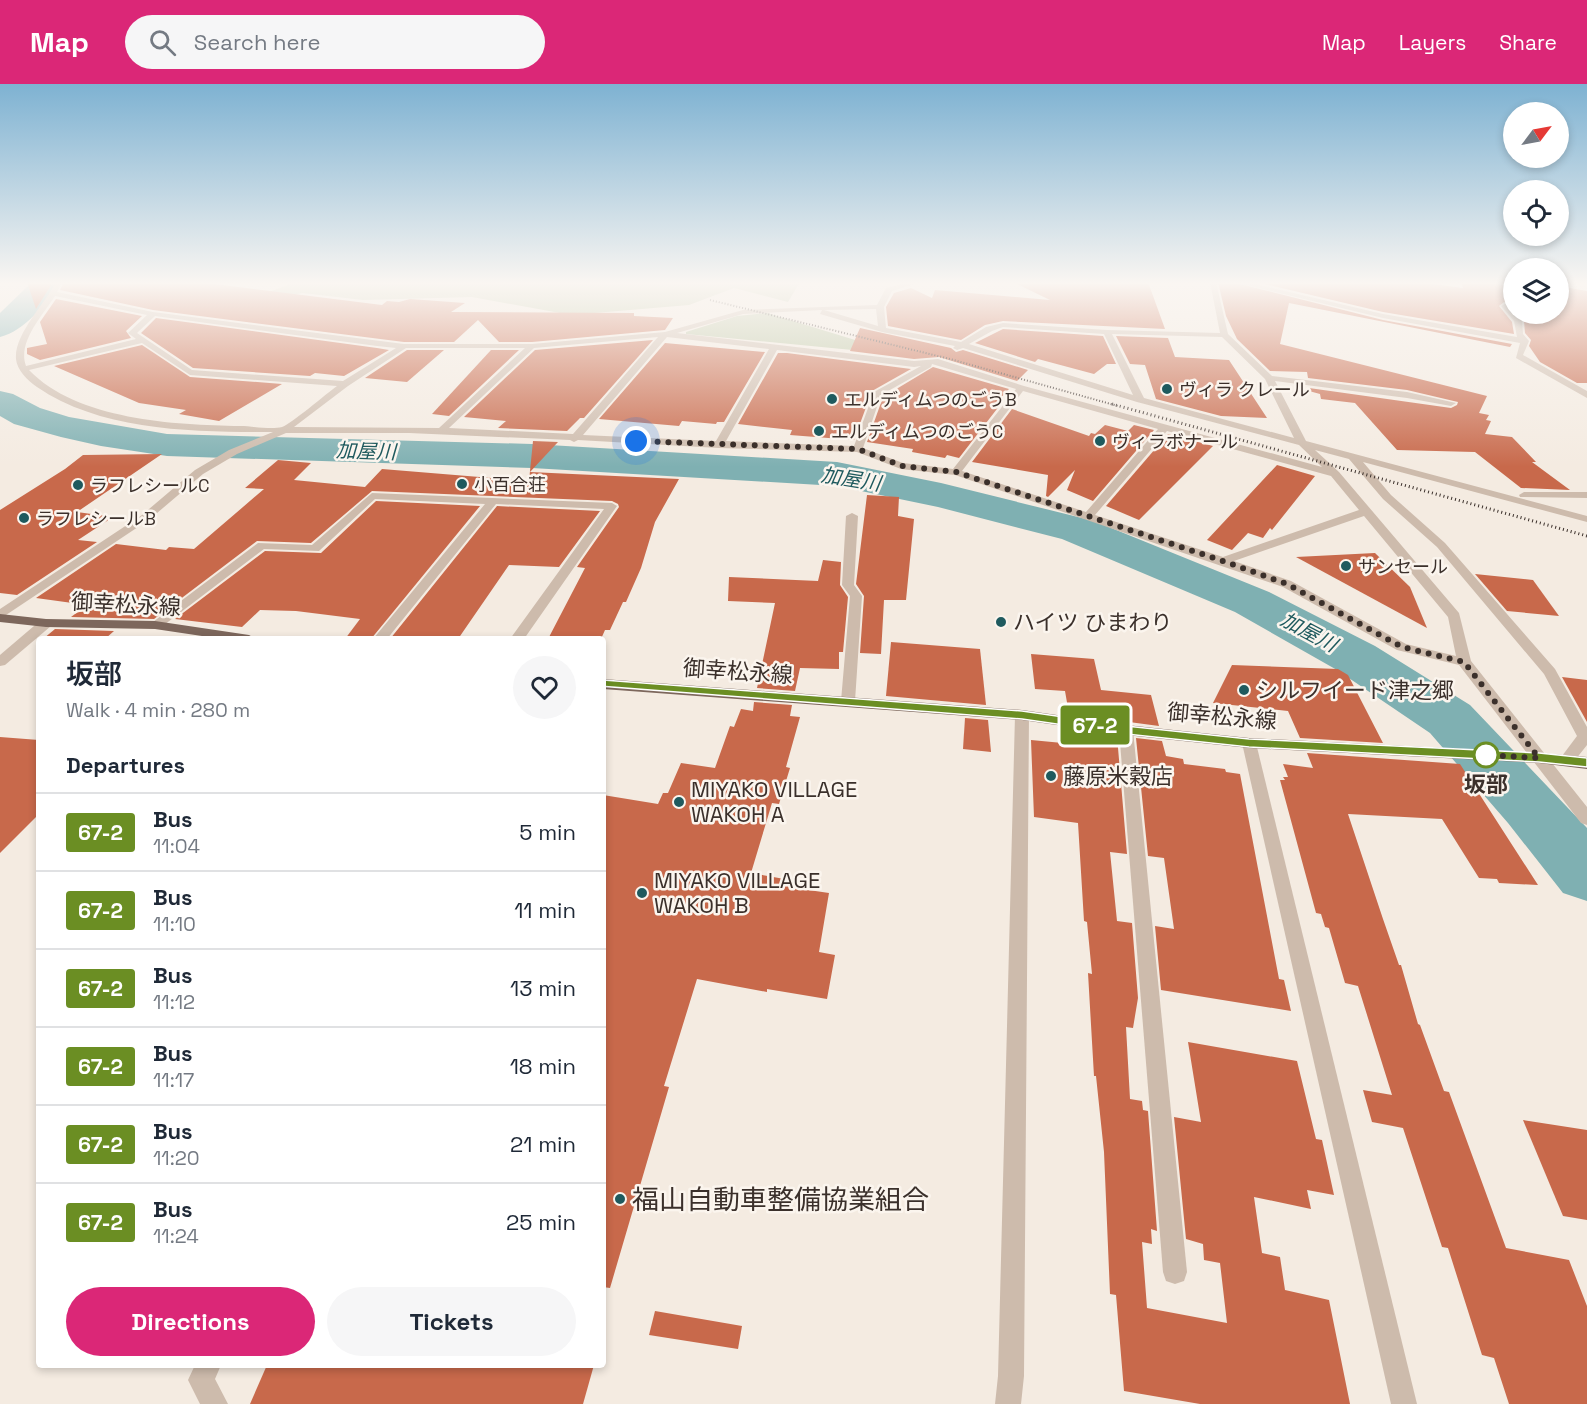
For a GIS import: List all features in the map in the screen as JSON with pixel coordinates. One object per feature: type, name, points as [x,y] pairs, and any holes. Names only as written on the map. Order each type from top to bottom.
[{"type":"main road","name":"御幸松永線","points":[[0,616],[46,623],[155,625],[229,636]]},
{"type":"main road","name":"御幸松永線","points":[[606,684],[1022,715],[1126,730],[1249,743],[1508,756],[1587,763]]},
{"type":"street","points":[[23,344],[19,352],[22,369],[47,392],[76,404],[161,424],[280,432],[441,431],[574,439],[858,449],[902,466],[956,472],[1223,561],[1287,584],[1402,647],[1464,662]]},
{"type":"street","points":[[22,369],[129,344]]},
{"type":"street","points":[[149,344],[190,372],[345,384]]},
{"type":"street","points":[[375,344],[404,346],[532,346],[559,344]]},
{"type":"street","points":[[574,439],[657,344]]},
{"type":"street","points":[[734,344],[914,364],[935,361],[1021,388],[1335,474]]},
{"type":"street","points":[[955,344],[1140,400],[1587,519]]},
{"type":"street","points":[[1113,344],[1140,400]]},
{"type":"street","points":[[1235,344],[1257,363],[1269,378],[1301,442],[1335,474],[1454,616],[1464,662],[1587,819]]},
{"type":"street","points":[[1524,344],[1519,356],[1587,395]]},
{"type":"street","points":[[858,449],[877,393],[962,345]]},
{"type":"street","points":[[0,616],[146,517],[200,472],[233,452],[280,432],[345,384],[404,346]]},
{"type":"street","points":[[441,431],[532,346]]},
{"type":"street","points":[[719,445],[773,349]]},
{"type":"street","points":[[1269,378],[1407,395],[1451,404]]},
{"type":"street","points":[[956,472],[1021,388]]},
{"type":"street","points":[[1088,516],[1164,428]]},
{"type":"street","points":[[1353,457],[1388,497],[1441,545],[1550,672],[1585,737],[1567,760]]},
{"type":"street","points":[[1506,496],[1587,495]]},
{"type":"street","points":[[155,625],[262,545],[315,549],[372,496],[612,506],[519,636]]},
{"type":"street","points":[[382,636],[494,501]]},
{"type":"street","points":[[1223,561],[1367,511]]},
{"type":"street","points":[[848,701],[856,596],[848,585],[852,516]]},
{"type":"street","points":[[0,662],[46,623]]},
{"type":"street","points":[[1008,1404],[1011,1376],[1022,715]]},
{"type":"street","points":[[1126,730],[1175,1272]]},
{"type":"street","points":[[1249,743],[1404,1404]]},
{"type":"street","points":[[207,1368],[201,1380],[215,1404]]},
{"type":"green space","points":[[786,344],[867,344],[904,355]]},
{"type":"building","points":[[47,344],[108,344],[40,360],[27,354],[27,348]]},
{"type":"building","points":[[157,344],[342,344],[389,350],[344,376],[193,368]]},
{"type":"building","points":[[611,344],[650,344],[584,418],[580,418],[567,431],[498,428],[506,421],[464,417],[535,350]]},
{"type":"building","points":[[664,344],[765,352],[724,422],[716,424],[682,421],[679,426],[599,419]]},
{"type":"building","points":[[853,344],[931,344],[951,348],[956,352],[963,350],[1028,370],[1017,381],[939,357],[914,359],[850,351]]},
{"type":"building","points":[[977,344],[1107,344],[1116,364],[1107,364],[1094,374],[1038,359],[1035,362]]},
{"type":"building","points":[[1120,344],[1170,344],[1175,357],[1229,360],[1267,418],[1221,416],[1156,399],[1145,365],[1130,364]]},
{"type":"building","points":[[1242,344],[1280,344],[1487,396],[1479,413],[1489,415],[1486,420],[1491,421],[1485,434],[1512,437],[1536,462],[1532,462],[1570,490],[1521,488],[1475,452],[1397,450],[1355,403],[1321,399],[1320,394],[1309,391],[1309,388],[1451,408],[1458,402],[1407,390],[1308,378],[1307,372],[1270,371]]},
{"type":"building","points":[[1493,344],[1512,344],[1510,347]]},
{"type":"building","points":[[1530,344],[1587,344],[1587,383],[1577,383],[1540,362],[1529,346]]},
{"type":"building","points":[[142,345],[190,377],[282,384],[219,421],[179,414],[186,410],[139,403],[54,366]]},
{"type":"building","points":[[407,350],[444,350],[407,382],[365,378]]},
{"type":"building","points":[[491,350],[519,350],[449,416],[432,414]]},
{"type":"building","points":[[778,353],[911,369],[872,391],[854,440],[790,435],[792,430],[738,424]]},
{"type":"building","points":[[933,367],[1009,389],[995,404],[1000,405],[959,458],[947,455],[945,458],[912,452],[913,449],[867,442],[883,397]]},
{"type":"building","points":[[1012,409],[1089,436],[1105,425],[1128,431],[1134,425],[1154,430],[1093,501],[1067,490],[1075,470],[1048,497],[1046,496],[1048,475],[972,462]]},
{"type":"building","points":[[1168,434],[1213,446],[1139,520],[1106,506]]},
{"type":"building","points":[[533,441],[558,442],[530,472],[679,479],[655,522],[641,568],[626,602],[623,602],[610,630],[605,630],[602,636],[550,636],[585,568],[577,567],[619,507],[612,501],[372,491],[311,543],[257,541],[154,619],[71,617],[87,605],[36,598],[116,544],[166,550],[169,547],[194,549],[264,489],[245,488],[278,460],[311,463],[294,480],[365,487],[382,469],[529,481]]},
{"type":"building","points":[[162,454],[77,512],[113,517],[78,540],[97,542],[17,595],[0,593],[0,510],[83,455]]},
{"type":"building","points":[[1277,465],[1315,476],[1272,530],[1270,528],[1263,538],[1248,533],[1232,550],[1207,540]]},
{"type":"building","points":[[867,495],[899,497],[898,516],[914,519],[906,600],[884,600],[881,654],[860,653],[864,596],[856,584]]},
{"type":"building","points":[[376,501],[480,506],[373,636],[347,636],[360,619],[296,611],[260,610],[242,627],[175,619],[265,551],[321,553]]},
{"type":"building","points":[[497,506],[600,511],[559,567],[509,565],[460,636],[392,636]]},
{"type":"building","points":[[1375,553],[1410,587],[1427,628],[1296,557]]},
{"type":"building","points":[[823,560],[841,562],[840,585],[848,597],[843,652],[839,652],[839,669],[800,668],[795,691],[757,688],[775,603],[728,601],[729,577],[818,581]]},
{"type":"building","points":[[1475,574],[1533,580],[1559,616],[1507,611]]},
{"type":"building","points":[[55,629],[114,631],[108,636],[47,636]]},
{"type":"building","points":[[891,642],[980,649],[986,705],[886,696]]},
{"type":"building","points":[[1031,654],[1094,659],[1101,690],[1151,695],[1159,726],[1069,714],[1065,691],[1035,689]]},
{"type":"building","points":[[1232,665],[1338,669],[1348,675],[1383,743],[1300,738],[1288,711],[1213,703]]},
{"type":"building","points":[[1562,677],[1587,680],[1587,722]]},
{"type":"building","points":[[754,702],[792,705],[790,716],[800,717],[786,767],[790,768],[779,804],[772,803],[751,873],[790,880],[788,887],[829,893],[819,952],[835,955],[827,999],[767,989],[767,992],[697,979],[664,1086],[669,1087],[610,1288],[606,1287],[606,795],[658,804],[663,793],[668,793],[681,763],[715,768],[730,726],[734,727],[741,709],[753,711]]},
{"type":"building","points":[[965,718],[988,720],[991,752],[963,749]]},
{"type":"building","points":[[1071,729],[1117,736],[1127,854],[1110,852],[1117,921],[1132,923],[1138,998],[1133,1028],[1126,1027],[1130,1099],[1142,1101],[1143,1110],[1148,1111],[1157,1231],[1151,1229],[1152,1244],[1142,1242],[1147,1308],[1227,1323],[1220,1263],[1204,1260],[1203,1244],[1186,1239],[1174,1117],[1201,1122],[1188,1042],[1297,1061],[1316,1139],[1322,1140],[1334,1195],[1307,1190],[1311,1209],[1254,1197],[1262,1253],[1280,1257],[1285,1290],[1329,1300],[1350,1404],[1200,1404],[1124,1391],[1116,1295],[1110,1294],[1104,1152],[1096,1076],[1094,1076],[1088,973],[1092,974],[1087,922],[1084,921],[1078,823],[1034,817],[1031,740],[1073,744]]},
{"type":"building","points":[[0,737],[36,740],[36,817],[0,853]]},
{"type":"building","points":[[1136,738],[1162,741],[1166,756],[1183,759],[1184,764],[1225,769],[1226,772],[1240,774],[1279,979],[1284,980],[1291,1011],[1161,990],[1155,926],[1174,929],[1164,858],[1148,856]]},
{"type":"building","points":[[1307,753],[1460,764],[1538,885],[1499,883],[1497,879],[1479,878],[1442,819],[1348,814],[1399,965],[1401,965],[1418,1024],[1444,1091],[1449,1092],[1506,1248],[1569,1260],[1587,1306],[1587,1404],[1509,1404],[1494,1358],[1482,1355],[1448,1248],[1442,1247],[1403,1128],[1372,1122],[1363,1090],[1392,1095],[1358,986],[1345,983],[1329,928],[1325,927],[1321,914],[1316,913],[1280,780],[1288,777],[1283,764],[1313,768]]},
{"type":"building","points":[[1523,1120],[1587,1130],[1587,1220],[1563,1216]]},
{"type":"building","points":[[655,1311],[742,1326],[738,1349],[649,1335]]},
{"type":"building","points":[[266,1368],[593,1368],[583,1404],[250,1404]]},
{"type":"waterway","name":"加屋川","points":[[0,402],[27,416],[61,426],[101,435],[167,445],[532,456],[837,474],[941,495],[1078,530],[1252,602],[1356,658],[1450,719],[1530,806],[1587,874]]},
{"type":"railway","points":[[887,344],[1118,406]]},
{"type":"railway","points":[[1112,404],[1587,536]]},
{"type":"bus line","name":"67-2","points":[[606,684],[1022,715],[1126,730],[1249,743],[1587,762]]},
{"type":"place","name":"ヴィラ クレール","points":[[1167,389]]},
{"type":"place","name":"エルディムつのごうB","points":[[832,399]]},
{"type":"place","name":"エルディムつのごうC","points":[[819,431]]},
{"type":"place","name":"ヴィラボナール","points":[[1100,441]]},
{"type":"place","name":"小百合荘","points":[[462,484]]},
{"type":"place","name":"ラフレシールC","points":[[78,485]]},
{"type":"place","name":"ラフレシールB","points":[[24,518]]},
{"type":"place","name":"サンセール","points":[[1346,566]]},
{"type":"place","name":"ハイツ ひまわり","points":[[1001,622]]},
{"type":"place","name":"シルフイード津之郷","points":[[1244,690]]},
{"type":"place","name":"坂部","points":[[1486,755]]},
{"type":"place","name":"藤原米穀店","points":[[1051,776]]},
{"type":"place","name":"MIYAKO VILLAGE WAKOH A","points":[[679,802]]},
{"type":"place","name":"MIYAKO VILLAGE WAKOH B","points":[[642,893]]},
{"type":"place","name":"福山自動車整備協業組合","points":[[620,1199]]},
{"type":"route","points":[[636,441],[858,449],[902,466],[956,472],[1287,584],[1402,647],[1464,662],[1539,758],[1486,755]]}]
